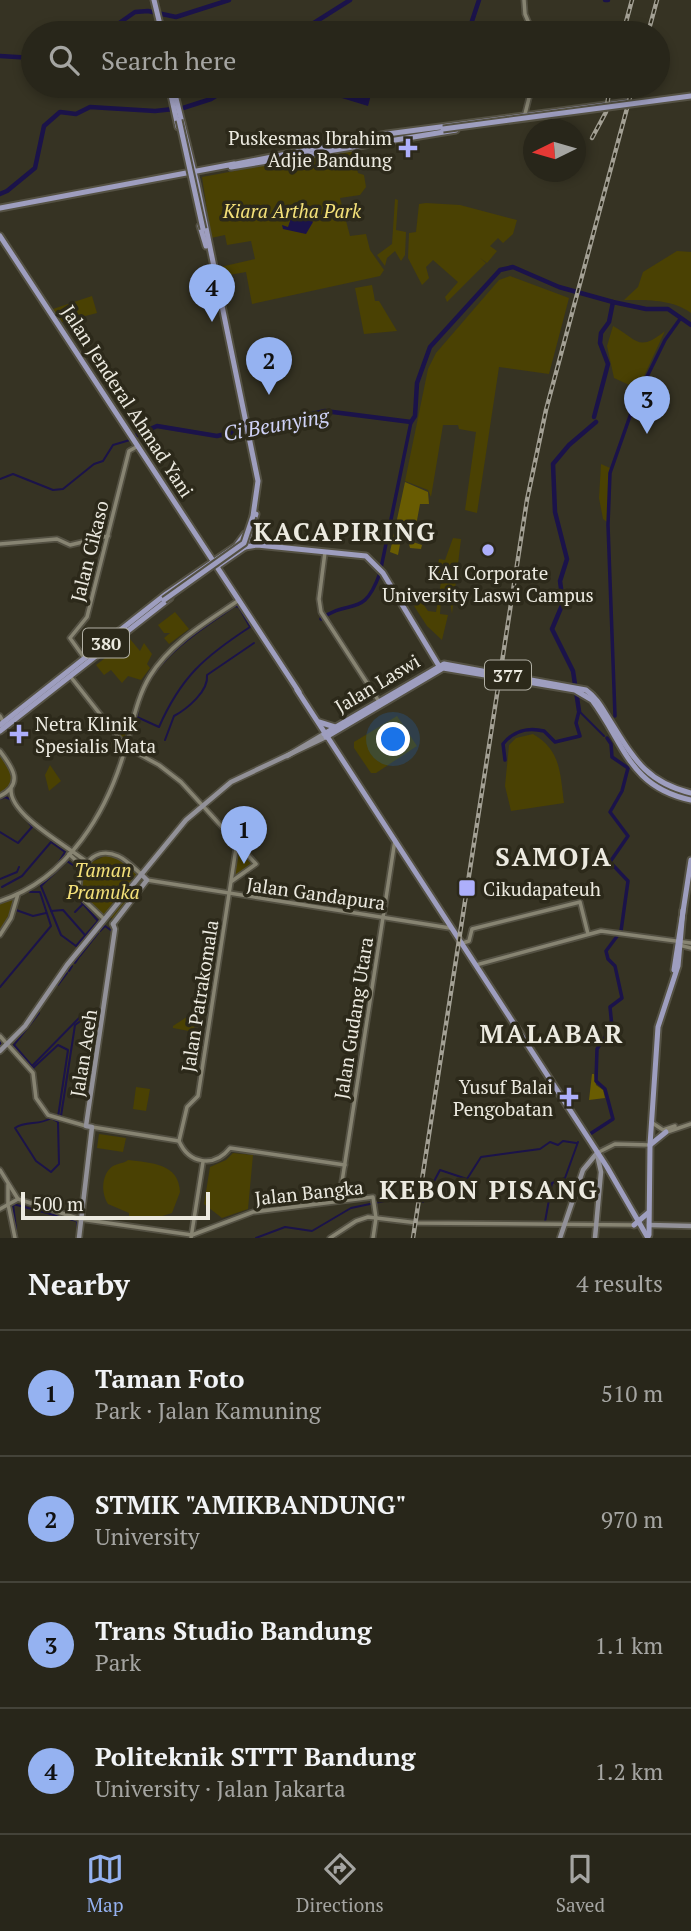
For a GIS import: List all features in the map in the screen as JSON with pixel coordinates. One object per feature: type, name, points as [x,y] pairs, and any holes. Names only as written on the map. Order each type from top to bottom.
[{"type":"main road","points":[[152,0],[157,21]]},
{"type":"main road","points":[[320,152],[412,133],[691,96]]},
{"type":"main road","points":[[231,166],[412,133],[691,96]]},
{"type":"main road","points":[[174,98],[209,252]]},
{"type":"main road","points":[[177,111],[258,481],[250,538],[245,547]]},
{"type":"main road","points":[[431,131],[442,129]]},
{"type":"main road","points":[[0,209],[189,172],[320,152],[412,133]]},
{"type":"main road","points":[[304,151],[403,135]]},
{"type":"main road","points":[[189,172],[199,177],[208,170]]},
{"type":"main road","points":[[189,172],[208,170]]},
{"type":"main road","name":"Jalan Jenderal Ahmad Yani","points":[[0,234],[617,1182],[639,1225]]},
{"type":"main road","points":[[146,616],[244,543],[256,505]]},
{"type":"main road","points":[[214,563],[240,543],[256,505]]},
{"type":"main road","points":[[250,538],[257,545]]},
{"type":"main road","points":[[214,563],[245,547],[257,545],[364,555],[382,572],[441,667]]},
{"type":"main road","name":"380","points":[[0,731],[214,563]]},
{"type":"main road","name":"380","points":[[2,724],[214,563]]},
{"type":"main road","name":"Jalan Laswi","points":[[326,735],[441,667]]},
{"type":"main road","name":"Jalan Laswi","points":[[336,729],[379,700],[441,667],[578,689],[596,706],[639,775],[653,786],[690,798]]},
{"type":"main road","points":[[318,722],[336,729],[334,746],[314,742],[318,722]]},
{"type":"main road","points":[[0,1051],[29,1021],[64,969],[181,825],[203,804],[238,778],[286,757],[326,735]]},
{"type":"main road","name":"377","points":[[630,757],[639,769],[660,787],[690,798]]},
{"type":"main road","points":[[639,1225],[649,1208],[651,1122],[658,1027],[675,972],[677,942],[691,860]]},
{"type":"main road","name":"Jalan Jenderal Ahmad Yani","points":[[414,871],[476,966]]},
{"type":"main road","points":[[104,919],[113,924],[147,880],[141,874]]},
{"type":"main road","name":"Jalan Aceh","points":[[79,1238],[89,1126],[116,928],[113,924]]},
{"type":"main road","points":[[650,1144],[666,1132]]},
{"type":"main road","points":[[560,1238],[583,1171],[597,1153]]},
{"type":"main road","points":[[595,1238],[601,1175],[596,1160],[597,1153]]},
{"type":"main road","points":[[649,1208],[643,1216],[635,1213],[636,1222],[649,1238]]},
{"type":"main road","points":[[639,1225],[691,1226]]},
{"type":"street","points":[[524,0],[528,21]]},
{"type":"street","points":[[525,118],[529,98]]},
{"type":"street","name":"Jalan Cikaso","points":[[85,659],[70,638],[85,621],[129,451],[138,446]]},
{"type":"street","points":[[0,544],[57,539],[70,545],[108,536]]},
{"type":"street","points":[[326,550],[319,599],[325,617],[379,700]]},
{"type":"street","points":[[0,901],[39,883],[69,852],[105,803],[126,747],[139,699],[156,667],[194,630],[239,600]]},
{"type":"street","points":[[70,676],[126,747],[164,768],[203,804],[256,864],[232,881]]},
{"type":"street","points":[[2,724],[0,716],[10,718]]},
{"type":"street","points":[[0,751],[15,773],[12,797],[36,824],[83,867]]},
{"type":"street","points":[[1,796],[11,789]]},
{"type":"street","points":[[1,796],[12,797]]},
{"type":"street","name":"Jalan Gudang Utara","points":[[340,1201],[394,839]]},
{"type":"street","name":"Jalan Patrakomala","points":[[179,1141],[187,1107],[198,1096],[236,842]]},
{"type":"street","points":[[236,851],[242,848]]},
{"type":"street","points":[[69,852],[87,862]]},
{"type":"street","points":[[104,919],[80,896],[83,867],[87,862],[99,855],[113,854],[141,874]]},
{"type":"street","name":"Jalan Gandapura","points":[[147,880],[450,929]]},
{"type":"street","points":[[0,935],[12,918],[18,894]]},
{"type":"street","points":[[463,943],[470,941],[472,929],[580,902],[588,934]]},
{"type":"street","points":[[440,926],[443,917]]},
{"type":"street","points":[[476,966],[582,939],[588,934],[622,932],[691,946]]},
{"type":"street","points":[[0,1036],[33,1073],[36,1098],[47,1114],[89,1126],[179,1141],[190,1156],[203,1162],[218,1158],[230,1148],[345,1166]]},
{"type":"street","points":[[651,1122],[665,1130],[691,1123]]},
{"type":"street","points":[[666,1132],[691,1123]]},
{"type":"street","points":[[597,1153],[615,1144],[650,1144]]},
{"type":"street","points":[[0,1170],[18,1199],[80,1219],[191,1237],[203,1162]]},
{"type":"street","points":[[8,1185],[8,1204],[15,1238]]},
{"type":"street","name":"Jalan Bangka","points":[[191,1237],[248,1213],[373,1197],[376,1218],[373,1238]]},
{"type":"street","points":[[0,1209],[18,1199]]},
{"type":"street","points":[[330,1238],[360,1219],[376,1218],[417,1223],[639,1225]]},
{"type":"street","points":[[193,1224],[201,1232]]},
{"type":"green space","name":"Kiara Artha Park","points":[[352,149],[358,173],[364,175],[366,187],[360,195],[340,198],[350,236],[366,234],[370,250],[384,270],[380,276],[252,304],[246,272],[218,277],[216,268],[255,259],[251,241],[227,245],[225,235],[211,238],[202,177]]},
{"type":"green space","points":[[395,199],[398,200],[396,230],[406,232],[405,255],[401,261],[395,251],[387,258],[385,266],[377,255],[392,244]]},
{"type":"green space","points":[[419,204],[460,205],[517,220],[513,234],[503,243],[498,238],[490,246],[497,251],[487,263],[480,258],[486,263],[447,302],[445,297],[458,282],[433,260],[426,267],[429,278],[422,285],[408,258],[409,233],[416,232]]},
{"type":"green space","points":[[677,251],[691,252],[691,313],[668,303],[624,300],[638,287],[643,272]]},
{"type":"green space","points":[[510,276],[569,298],[549,374],[499,367],[477,513],[465,510],[476,432],[459,429],[458,425],[443,425],[431,497],[428,490],[405,481],[428,369],[436,353],[499,280]]},
{"type":"green space","points":[[372,285],[375,301],[379,301],[397,331],[364,334],[355,288]]},
{"type":"green space","points":[[92,296],[97,313],[62,322],[53,309]]},
{"type":"green space","points":[[613,326],[643,343],[665,331],[638,389],[614,378],[607,346]]},
{"type":"green space","points":[[601,464],[610,468],[607,522],[603,519],[599,498]]},
{"type":"green space","points":[[453,538],[461,539],[452,614],[450,602],[441,601],[440,614],[448,615],[442,640],[427,626],[414,606],[421,601],[428,611],[436,612],[442,576],[436,574],[439,559],[445,560]]},
{"type":"green space","points":[[175,612],[189,629],[169,644],[164,638],[170,633],[164,633],[158,625]]},
{"type":"green space","points":[[130,639],[140,651],[144,643],[152,654],[147,664],[150,668],[141,680],[128,676],[122,683],[111,670],[104,675],[96,665]]},
{"type":"green space","points":[[397,716],[417,746],[376,773],[371,773],[354,748],[354,742]]},
{"type":"green space","points":[[132,718],[125,745],[107,722]]},
{"type":"green space","points":[[533,734],[549,747],[558,763],[564,803],[511,811],[505,786],[509,745],[516,738]]},
{"type":"green space","points":[[0,755],[14,777],[11,786],[0,794]]},
{"type":"green space","points":[[50,765],[61,781],[49,791],[45,775]]},
{"type":"green space","points":[[239,849],[252,865],[233,878],[237,851]]},
{"type":"green space","name":"Taman Pramuka","points":[[107,855],[116,857],[139,874],[104,915],[84,895],[82,876],[83,866]]},
{"type":"green space","points":[[141,878],[145,881],[114,920],[110,917]]},
{"type":"green space","points":[[16,897],[14,911],[0,933],[0,903]]},
{"type":"green space","points":[[196,1011],[194,1032],[173,1028],[173,1026]]},
{"type":"green space","points":[[136,1087],[150,1089],[146,1111],[133,1109]]},
{"type":"green space","points":[[99,1134],[126,1138],[123,1152],[97,1148]]},
{"type":"green space","points":[[233,1153],[253,1155],[248,1209],[222,1218],[204,1204],[210,1167],[226,1160]]},
{"type":"green space","points":[[128,1160],[162,1166],[175,1175],[180,1192],[172,1213],[156,1218],[129,1216],[129,1213],[108,1204],[103,1189],[106,1174],[113,1166]]},
{"type":"shaded area","points":[[342,98],[370,98],[368,106]]},
{"type":"shaded area","points":[[309,217],[313,222],[306,234],[283,229],[282,225],[288,227],[291,218]]},
{"type":"shaded area","points":[[405,482],[428,492],[429,504],[420,504],[413,542],[422,545],[421,549],[410,548],[408,540],[401,539],[398,555],[390,552]]},
{"type":"shaded area","points":[[592,1074],[596,1085],[603,1090],[605,1098],[589,1100]]},
{"type":"waterway","points":[[122,21],[135,12],[148,11],[176,17],[229,0]]},
{"type":"waterway","points":[[317,21],[350,0]]},
{"type":"waterway","points":[[472,21],[479,0]]},
{"type":"waterway","points":[[0,56],[21,57]]},
{"type":"waterway","points":[[0,194],[35,168],[44,126],[60,112],[76,114],[90,107],[155,111],[183,108],[213,98]]},
{"type":"waterway","name":"Ci Beunying","points":[[137,435],[157,426],[217,436],[325,411],[411,422],[415,416],[417,383],[430,347],[500,270],[513,267],[559,287],[613,302],[646,309],[668,309],[691,325]]},
{"type":"waterway","points":[[594,417],[608,364],[600,343],[601,333],[609,322],[613,302]]},
{"type":"waterway","points":[[615,716],[608,525],[610,473],[636,399],[665,340],[680,319]]},
{"type":"waterway","points":[[321,619],[362,602],[374,588],[380,573],[411,422]]},
{"type":"waterway","points":[[579,711],[573,671],[552,629],[563,603],[560,581],[567,559],[555,512],[553,464],[569,445],[596,422]]},
{"type":"waterway","name":"Ci Beunying","points":[[0,479],[13,474],[53,490],[63,489],[94,464],[103,461],[113,445],[130,440]]},
{"type":"waterway","points":[[235,606],[239,607],[250,627],[219,648],[185,681],[159,727],[137,717],[141,698],[160,666],[188,639],[235,606]]},
{"type":"waterway","points":[[165,740],[174,716],[201,693],[207,675],[254,643]]},
{"type":"waterway","points":[[579,711],[604,736]]},
{"type":"waterway","points":[[505,760],[503,744],[521,731],[544,731],[555,742],[580,736],[576,723],[579,711]]},
{"type":"waterway","points":[[590,1134],[613,1119],[605,1089],[596,1081],[597,1049],[612,1027],[610,1007],[622,998],[615,966],[608,959],[606,951],[621,931],[628,881],[610,862],[628,836],[610,812],[622,791],[628,768],[612,757],[611,744],[607,738]]},
{"type":"waterway","points":[[0,799],[5,797],[12,800]]},
{"type":"waterway","points":[[0,832],[18,843],[32,827],[27,820]]},
{"type":"waterway","points":[[2,887],[22,876],[51,842],[65,852],[57,865]]},
{"type":"waterway","points":[[67,861],[77,868],[78,898],[98,921],[76,946],[61,935],[41,886],[67,861]]},
{"type":"waterway","points":[[0,879],[17,872],[19,867]]},
{"type":"waterway","points":[[0,987],[51,926],[40,892],[30,892]]},
{"type":"waterway","points":[[75,912],[82,905]]},
{"type":"waterway","points":[[16,910],[33,916],[46,913]]},
{"type":"waterway","points":[[51,911],[63,910],[85,935]]},
{"type":"waterway","points":[[100,931],[105,926],[112,931]]},
{"type":"waterway","points":[[80,956],[98,933]]},
{"type":"waterway","points":[[109,952],[111,939]]},
{"type":"waterway","points":[[75,963],[79,957]]},
{"type":"waterway","points":[[69,971],[72,966]]},
{"type":"waterway","points":[[58,985],[67,973]]},
{"type":"waterway","points":[[39,1013],[14,1045],[32,1066],[81,1016],[99,1016],[104,992]]},
{"type":"waterway","points":[[64,1118],[61,1116],[75,1025],[86,1017],[99,1022]]},
{"type":"waterway","points":[[0,1041],[0,1047]]},
{"type":"waterway","points":[[34,1072],[33,1068],[58,1045],[68,1050],[58,1117]]},
{"type":"waterway","points":[[81,1123],[84,1122],[91,1076]]},
{"type":"waterway","points":[[51,1118],[58,1122],[59,1164],[51,1172],[36,1161],[15,1128],[51,1118]]},
{"type":"waterway","points":[[423,1202],[440,1170],[467,1179],[481,1157],[540,1149],[550,1142],[558,1145],[563,1141],[576,1143]]},
{"type":"waterway","points":[[545,1222],[552,1183],[565,1178],[578,1142]]},
{"type":"waterway","points":[[256,1238],[285,1227],[312,1231],[351,1208],[389,1200],[416,1200]]},
{"type":"waterway","points":[[16,1229],[13,1204],[77,1221],[77,1237]]},
{"type":"waterway","points":[[16,1232],[17,1238]]},
{"type":"railway","points":[[626,21],[632,0]]},
{"type":"railway","points":[[651,21],[657,0]]},
{"type":"railway","points":[[592,138],[606,112],[608,98]]},
{"type":"railway","points":[[413,1238],[527,500],[546,410],[630,98]]},
{"type":"place","name":"Puskesmas Ibrahim Adjie Bandung","points":[[408,148]]},
{"type":"place","name":"Politeknik STTT Bandung","points":[[212,322]]},
{"type":"place","name":"STMIK \"AMIKBANDUNG\"","points":[[269,395]]},
{"type":"place","name":"Trans Studio Bandung","points":[[647,434]]},
{"type":"place","name":"KAI Corporate University Laswi Campus","points":[[488,550]]},
{"type":"place","name":"Netra Klinik Spesialis Mata","points":[[19,734]]},
{"type":"place","name":"Taman Foto","points":[[244,864]]},
{"type":"place","name":"Cikudapateuh","points":[[467,888]]},
{"type":"place","name":"Yusuf Balai Pengobatan","points":[[569,1097]]},
{"type":"district","name":"KACAPIRING","points":[[345,531]]},
{"type":"district","name":"SAMOJA","points":[[554,856]]},
{"type":"district","name":"MALABAR","points":[[552,1033]]},
{"type":"district","name":"KEBON PISANG","points":[[489,1189]]}]
